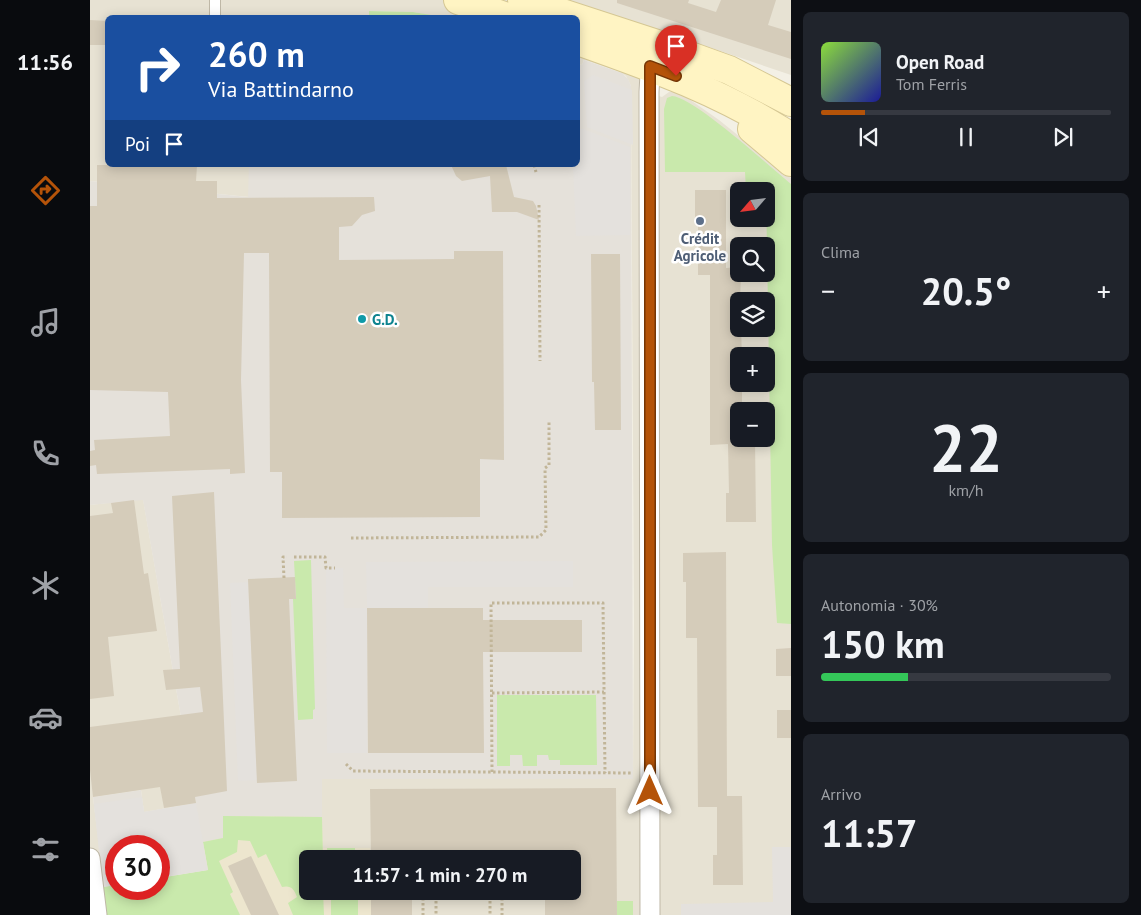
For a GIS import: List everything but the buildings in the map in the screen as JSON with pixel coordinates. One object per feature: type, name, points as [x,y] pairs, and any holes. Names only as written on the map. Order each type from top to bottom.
[{"type":"street","points":[[458,0],[524,7],[546,15]]},
{"type":"street","points":[[580,28],[652,54],[725,106],[791,162]]},
{"type":"street","points":[[580,41],[729,70],[791,88]]},
{"type":"street","points":[[650,915],[652,54]]},
{"type":"street","points":[[729,70],[791,102]]},
{"type":"street","points":[[696,84],[758,116],[791,136]]},
{"type":"street","points":[[90,858],[98,915]]},
{"type":"lane","points":[[215,0],[215,15]]},
{"type":"path","points":[[535,167],[536,172]]},
{"type":"path","points":[[539,206],[540,361]]},
{"type":"path","points":[[352,538],[539,537],[546,530],[545,468],[549,465],[549,421]]},
{"type":"path","points":[[284,578],[284,557],[287,557]]},
{"type":"path","points":[[294,557],[325,557],[326,568],[335,568]]},
{"type":"path","points":[[492,772],[491,603],[603,602],[605,773]]},
{"type":"path","points":[[492,693],[604,692]]},
{"type":"path","points":[[346,764],[353,770],[650,774]]},
{"type":"path","points":[[423,900],[423,915]]},
{"type":"path","points":[[436,900],[436,915]]},
{"type":"path","points":[[490,900],[490,915]]},
{"type":"path","points":[[502,900],[502,915]]},
{"type":"shaded area","points":[[90,0],[791,0],[791,75],[658,30],[649,93],[662,97],[669,92],[679,92],[719,120],[791,178],[791,915],[90,915],[90,505],[143,499],[196,803],[144,812],[141,790],[93,797],[105,887],[105,900],[170,900],[170,876],[208,870],[321,779],[633,778],[631,86],[626,76],[618,71],[584,60],[582,65],[580,64],[580,15],[428,15],[413,12],[369,11],[369,15],[105,15],[105,167],[249,167],[249,197],[90,181]]},
{"type":"shaded area","points":[[584,60],[622,73],[628,79],[631,86],[633,779],[322,779],[322,817],[223,816],[223,838],[170,871],[170,835],[105,835],[105,887],[103,887],[93,797],[141,790],[144,812],[196,803],[143,500],[90,505],[90,181],[248,197],[249,167],[580,167],[580,64],[582,65]]},
{"type":"shaded area","points":[[593,75],[632,90],[633,145],[587,127],[584,81]]},
{"type":"shaded area","points":[[580,129],[583,129],[630,147],[630,235],[576,236],[573,167],[580,167]]},
{"type":"shaded area","points":[[573,561],[573,587],[428,587],[428,608],[367,608],[366,562]]},
{"type":"shaded area","points":[[326,568],[343,568],[344,608],[367,608],[367,753],[327,753]]},
{"type":"shaded area","points":[[248,582],[257,780],[238,781],[230,583]]},
{"type":"shaded area","points":[[142,797],[144,812],[196,803],[208,870],[170,876],[170,835],[105,835],[105,887],[103,887],[94,804]]},
{"type":"shaded area","points":[[223,816],[322,817],[323,848],[370,848],[370,850],[299,850],[299,900],[384,900],[412,915],[213,915],[203,842],[223,838]]},
{"type":"shaded area","points":[[772,847],[791,847],[791,915],[681,915],[681,904],[773,902]]},
{"type":"green space","points":[[369,11],[413,12],[431,15],[369,15]]},
{"type":"green space","points":[[672,96],[683,99],[697,108],[791,184],[791,624],[777,623],[772,545],[770,447],[775,447],[775,402],[770,402],[769,392],[775,392],[775,347],[769,347],[768,337],[775,337],[775,292],[768,292],[768,282],[775,282],[775,237],[767,237],[767,228],[775,228],[775,182],[746,182],[745,172],[665,172],[664,109],[667,98]]},
{"type":"green space","points":[[311,560],[315,709],[313,710],[313,719],[298,720],[293,599],[296,598],[294,561]]},
{"type":"green space","points":[[497,695],[596,695],[597,765],[560,765],[560,760],[549,760],[548,755],[537,755],[537,766],[523,766],[522,755],[510,755],[510,766],[497,766]]},
{"type":"green space","points":[[223,816],[322,817],[323,850],[299,850],[299,900],[323,900],[324,915],[293,915],[288,903],[297,897],[293,890],[290,887],[282,887],[266,854],[258,858],[250,841],[238,840],[237,852],[219,861],[233,892],[230,894],[240,915],[107,915],[103,887],[105,887],[105,900],[170,900],[170,876],[208,870],[203,842],[223,838]]},
{"type":"green space","points":[[327,848],[355,848],[355,850],[327,850]]},
{"type":"green space","points":[[331,900],[358,900],[358,915],[331,915]]},
{"type":"green space","points":[[617,901],[633,901],[633,915],[617,915]]},
{"type":"place","name":"Crédit Agricole","points":[[700,221]]},
{"type":"place","name":"G.D.","points":[[362,319]]},
{"type":"route","points":[[650,791],[650,139],[648,92],[650,66],[676,76]]}]
